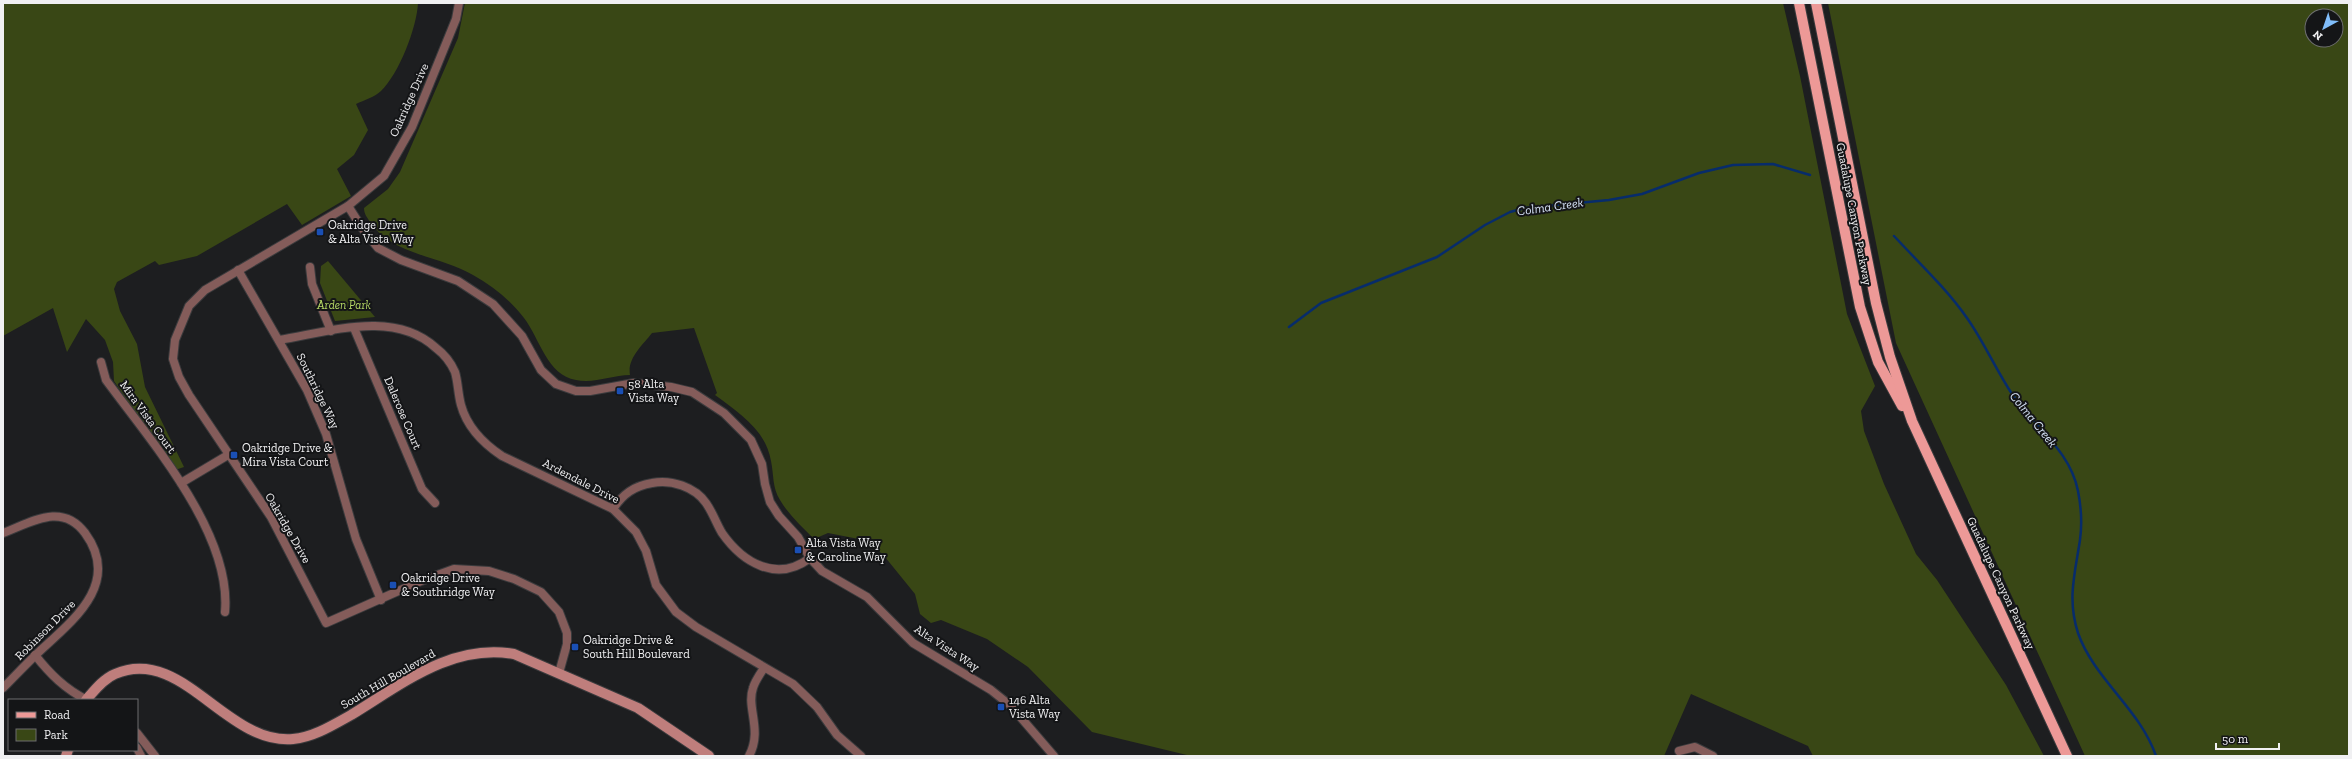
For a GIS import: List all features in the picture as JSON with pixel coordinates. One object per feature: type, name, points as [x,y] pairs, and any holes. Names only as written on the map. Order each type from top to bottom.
[{"type":"main road","name":"Guadalupe Canyon Parkway","points":[[1799,3],[1862,316],[1881,370],[1912,421]]},
{"type":"main road","name":"Guadalupe Canyon Parkway","points":[[1816,3],[1884,339],[1912,421],[2067,756]]},
{"type":"street","name":"Oakridge Drive","points":[[459,3],[456,19],[412,127],[384,176],[348,206],[205,290],[189,306],[175,340],[173,359],[179,377],[189,395],[228,456],[271,517],[326,623],[381,600],[421,580],[454,569],[489,571],[514,579],[541,592],[559,612],[567,633],[567,644],[559,673]]},
{"type":"street","name":"Alta Vista Way","points":[[348,206],[369,238],[378,248],[401,260],[458,281],[493,304],[522,336],[541,370],[556,384],[576,391],[590,391],[634,383],[672,387],[692,392],[724,413],[751,440],[762,464],[770,502],[779,516],[798,537],[810,558],[822,570],[867,597],[913,643],[991,690],[1006,702],[1054,756]]},
{"type":"street","points":[[310,266],[312,284],[331,331]]},
{"type":"street","name":"Southridge Way","points":[[238,270],[307,390],[326,434],[356,539],[381,600]]},
{"type":"street","name":"Ardendale Drive","points":[[279,340],[331,331],[386,326],[399,328],[423,338],[442,353],[449,362],[454,372],[464,414],[474,430],[486,444],[502,456],[614,510],[630,524],[639,537],[646,551],[656,585],[670,606],[692,624],[802,691],[817,707],[837,735],[861,756]]},
{"type":"street","name":"Dalerose Court","points":[[354,328],[422,489],[435,503]]},
{"type":"street","name":"Mira Vista Court","points":[[101,362],[106,380],[181,482],[204,524],[224,580],[225,612]]},
{"type":"street","points":[[181,482],[228,456]]},
{"type":"street","points":[[614,510],[622,496],[644,484],[667,482],[678,484],[698,495],[705,502],[728,541],[758,564],[773,569],[787,569],[798,566],[810,558]]},
{"type":"street","name":"Robinson Drive","points":[[3,532],[45,516],[70,519],[86,535],[96,559],[97,580],[94,592],[84,609],[35,655],[3,688]]},
{"type":"street","name":"South Hill Boulevard","points":[[87,699],[104,680],[115,674],[127,670],[151,671],[175,678],[189,686],[240,725],[275,738],[293,739],[328,728],[436,664],[479,651],[497,651],[514,654],[638,708],[709,756]]},
{"type":"street","points":[[35,655],[52,675],[68,689],[84,699]]},
{"type":"street","points":[[749,756],[753,748],[755,736],[753,688],[764,668]]},
{"type":"street","points":[[138,734],[155,756]]},
{"type":"street","points":[[1679,751],[1695,747],[1713,756]]},
{"type":"green space","points":[[3,3],[418,3],[411,37],[400,62],[388,83],[373,97],[356,104],[368,130],[354,155],[337,169],[351,196],[302,225],[287,204],[197,256],[159,265],[155,261],[117,282],[114,289],[120,311],[137,344],[145,387],[184,467],[175,470],[114,381],[113,362],[105,340],[86,319],[67,352],[53,308],[3,336]]},
{"type":"green space","points":[[465,3],[1783,3],[1800,76],[1847,314],[1875,386],[1861,411],[1864,431],[1884,484],[1916,554],[1937,580],[2006,685],[2044,756],[1813,756],[1808,746],[1691,694],[1664,756],[1191,756],[1092,732],[1028,667],[987,639],[941,620],[931,623],[920,614],[915,594],[885,557],[869,541],[828,533],[814,539],[800,525],[783,505],[777,495],[774,486],[771,461],[764,440],[750,423],[715,395],[717,393],[694,328],[652,333],[633,357],[630,375],[590,381],[576,380],[566,377],[551,364],[530,326],[507,299],[473,275],[446,263],[404,248],[391,242],[379,233],[367,217],[364,208],[388,189],[400,172],[458,38]]},
{"type":"green space","points":[[1828,3],[2349,3],[2349,756],[2085,756],[1896,343]]},
{"type":"green space","name":"Arden Park","points":[[328,261],[375,317],[335,321],[320,283],[321,266]]},
{"type":"waterway","name":"Colma Creek","points":[[1289,327],[1321,303],[1437,257],[1485,225],[1510,212],[1525,208],[1609,200],[1642,194],[1699,173],[1733,165],[1773,164],[1810,175]]},
{"type":"waterway","name":"Colma Creek","points":[[1894,236],[1959,307],[1979,337],[2012,394],[2059,451],[2074,476],[2078,491],[2081,522],[2081,534],[2072,597],[2078,633],[2085,650],[2105,680],[2139,723],[2149,739],[2156,756]]},
{"type":"place","name":"Oakridge Drive & Alta Vista Way","points":[[320,232]]},
{"type":"place","name":"58 Alta Vista Way","points":[[620,391]]},
{"type":"place","name":"Oakridge Drive & Mira Vista Court","points":[[234,455]]},
{"type":"place","name":"Alta Vista Way & Caroline Way","points":[[798,550]]},
{"type":"place","name":"Oakridge Drive & Southridge Way","points":[[393,585]]},
{"type":"place","name":"Oakridge Drive & South Hill Boulevard","points":[[575,647]]},
{"type":"place","name":"146 Alta Vista Way","points":[[1001,707]]}]
